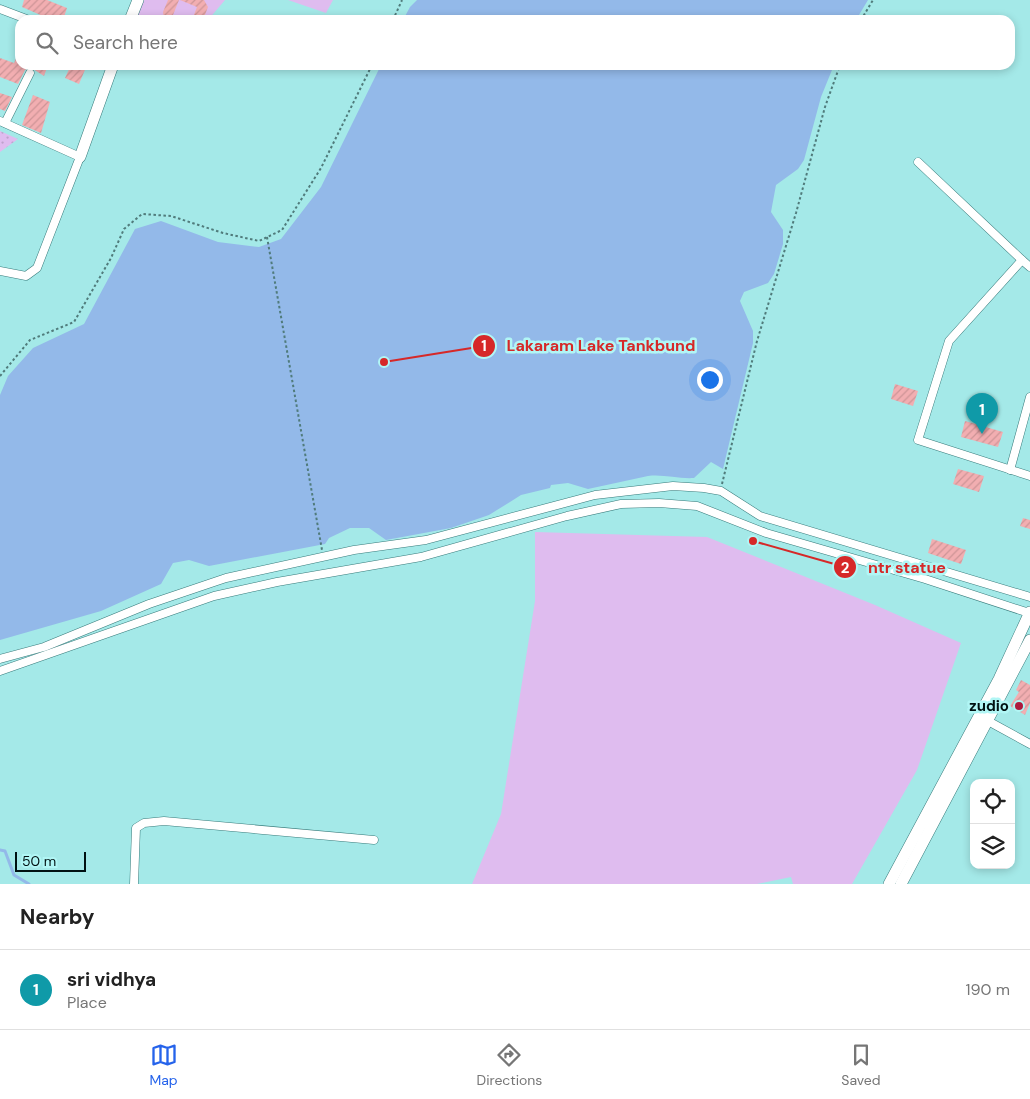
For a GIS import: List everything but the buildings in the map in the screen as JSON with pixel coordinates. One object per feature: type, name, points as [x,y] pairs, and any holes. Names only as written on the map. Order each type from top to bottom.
[{"type":"street","points":[[132,15],[138,0]]},
{"type":"street","points":[[0,9],[16,15]]},
{"type":"street","points":[[0,271],[26,276],[38,268],[111,70]]},
{"type":"street","points":[[30,73],[3,122],[80,157]]},
{"type":"street","points":[[918,162],[1030,267]]},
{"type":"street","points":[[1022,260],[949,341],[918,440],[1030,476]]},
{"type":"street","points":[[1010,470],[1030,397]]},
{"type":"street","points":[[0,659],[44,647],[190,589],[226,578],[324,557],[426,540],[595,495],[673,486],[721,491],[760,516],[1030,597]]},
{"type":"street","points":[[0,671],[214,596],[277,582],[421,557],[567,516],[621,504],[659,503],[697,506],[754,528],[1030,613],[999,679],[889,884]]},
{"type":"street","points":[[754,528],[760,516]]},
{"type":"street","points":[[902,884],[1030,640]]},
{"type":"street","points":[[988,721],[1030,744]]},
{"type":"street","points":[[134,884],[136,828],[144,822],[164,821],[374,840]]},
{"type":"path","points":[[395,15],[402,0]]},
{"type":"path","points":[[864,15],[873,0]]},
{"type":"path","points":[[0,376],[30,340],[74,322],[111,258],[124,229],[142,214],[171,216],[224,234],[259,241],[282,230],[321,168],[370,70]]},
{"type":"path","points":[[721,491],[757,341],[796,213],[825,107],[838,70]]},
{"type":"path","points":[[267,237],[324,557]]},
{"type":"shaded area","points":[[141,0],[225,0],[212,15],[136,15]]},
{"type":"shaded area","points":[[288,0],[333,0],[326,13]]},
{"type":"shaded area","points":[[0,131],[18,139],[0,152]]},
{"type":"shaded area","points":[[535,532],[707,537],[875,605],[961,643],[917,770],[852,884],[793,884],[791,877],[757,884],[472,884],[501,814],[535,601]]},
{"type":"water","points":[[417,0],[868,0],[859,15],[406,15]]},
{"type":"water","points":[[379,70],[832,70],[821,97],[804,160],[798,169],[776,185],[771,212],[783,230],[783,244],[774,274],[768,283],[744,292],[740,301],[753,331],[753,343],[723,469],[711,462],[694,478],[648,476],[588,489],[568,483],[551,485],[550,488],[521,495],[489,515],[451,528],[386,540],[369,528],[350,528],[329,538],[325,544],[209,566],[189,560],[173,563],[161,584],[101,611],[0,640],[0,395],[8,376],[33,348],[84,324],[135,229],[161,221],[218,242],[259,247],[281,239],[321,187]]},
{"type":"waterway","points":[[0,850],[5,851],[14,875],[29,884]]},
{"type":"place","name":"Lakaram Lake Tankbund","points":[[384,362]]},
{"type":"place","name":"sri vidhya","points":[[982,434]]},
{"type":"place","name":"ntr statue","points":[[753,541]]},
{"type":"place","name":"zudio","points":[[1019,706]]}]
